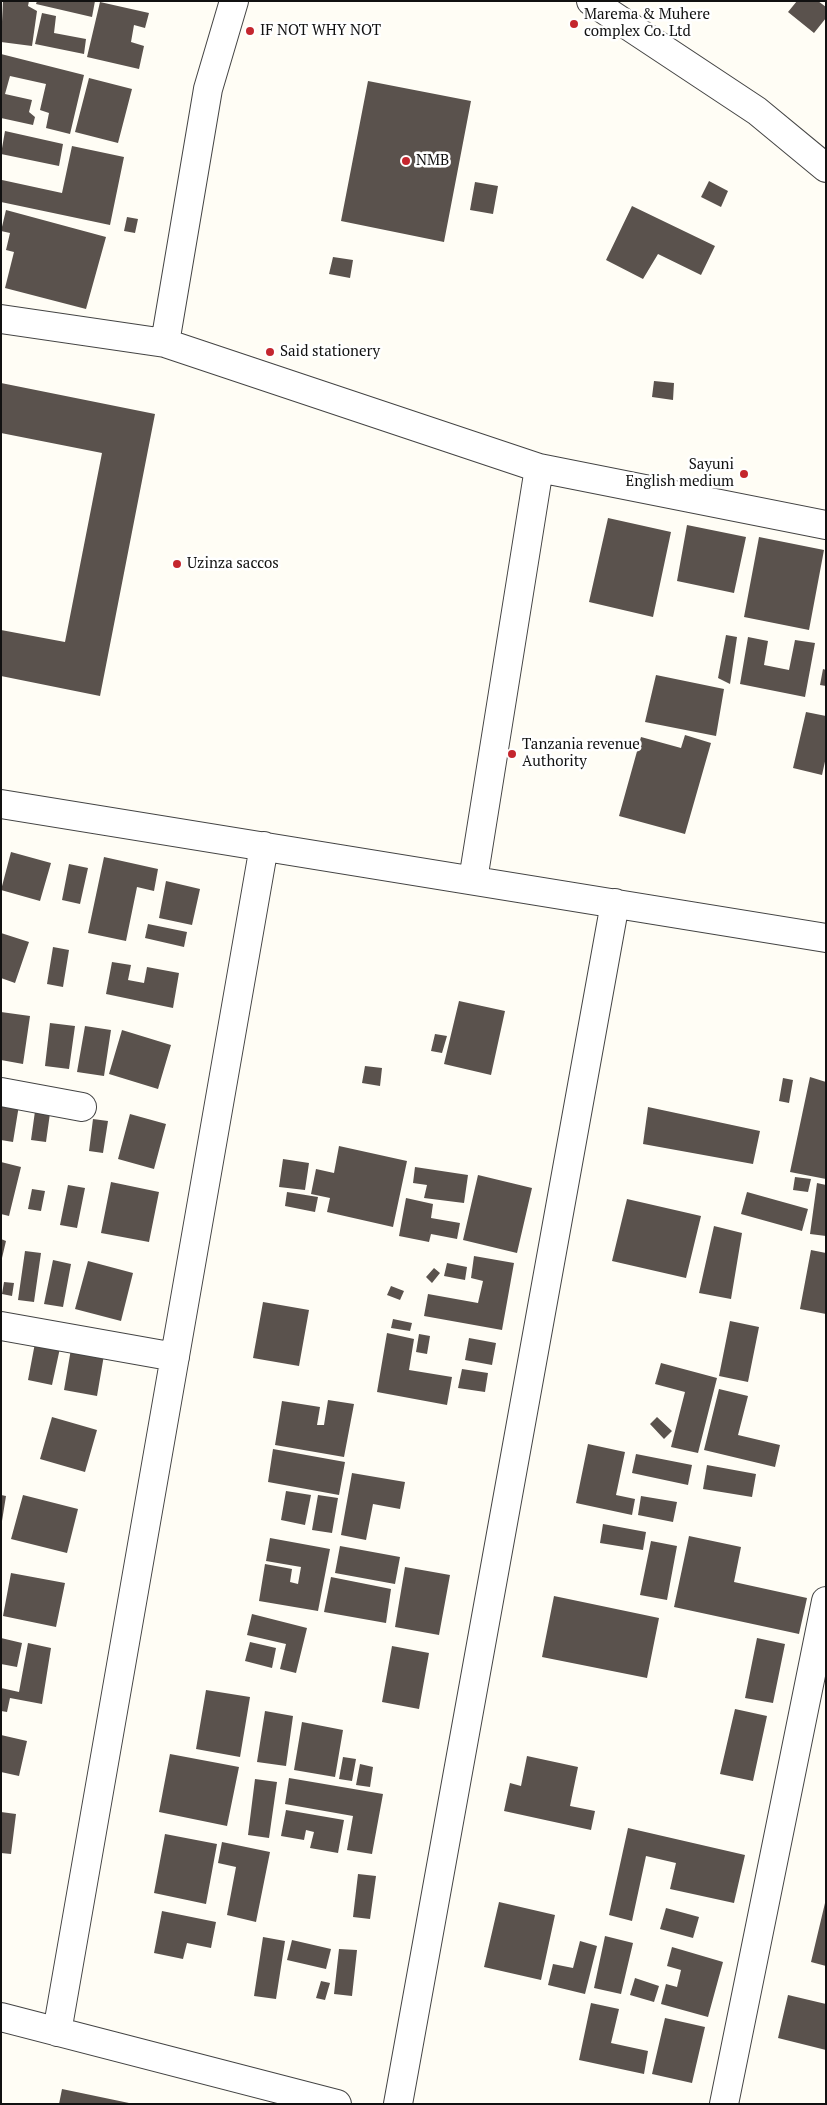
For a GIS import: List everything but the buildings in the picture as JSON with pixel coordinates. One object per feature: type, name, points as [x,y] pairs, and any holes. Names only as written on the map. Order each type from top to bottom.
[{"type":"street","points":[[165,343],[208,89],[234,1]]},
{"type":"street","points":[[591,1],[757,111],[826,168]]},
{"type":"street","points":[[1,318],[165,343],[539,468],[826,525]]},
{"type":"street","points":[[474,880],[539,468]]},
{"type":"street","points":[[1,804],[826,938]]},
{"type":"street","points":[[57,2032],[264,846]]},
{"type":"street","points":[[398,2104],[616,903]]},
{"type":"street","points":[[1,1092],[82,1107]]},
{"type":"street","points":[[1,1326],[175,1358]]},
{"type":"street","points":[[724,2104],[823,1628],[826,1601]]},
{"type":"street","points":[[1,2017],[337,2104]]},
{"type":"place","name":"Marema & Muhere complex Co. Ltd","points":[[574,24]]},
{"type":"place","name":"IF NOT WHY NOT","points":[[250,31]]},
{"type":"place","name":"NMB","points":[[406,161]]},
{"type":"place","name":"Said stationery","points":[[270,352]]},
{"type":"place","name":"Sayuni English medium","points":[[744,474]]},
{"type":"place","name":"Uzinza saccos","points":[[177,564]]},
{"type":"place","name":"Tanzania revenue Authority","points":[[512,754]]}]
